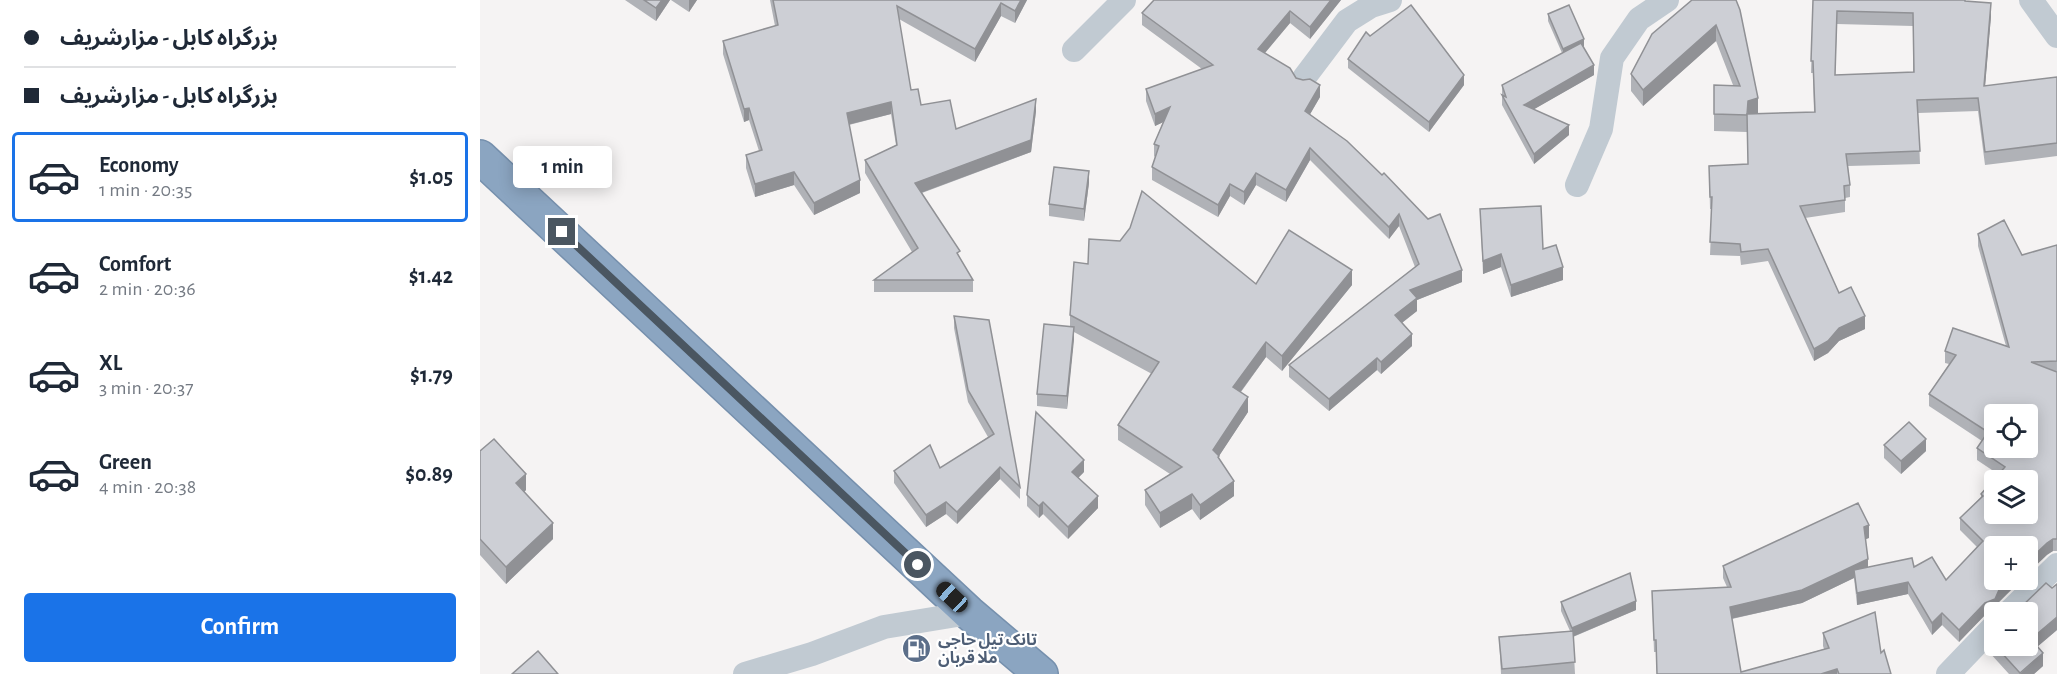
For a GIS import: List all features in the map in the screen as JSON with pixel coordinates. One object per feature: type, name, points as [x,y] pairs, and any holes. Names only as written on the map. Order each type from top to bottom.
[{"type":"highway","points":[[480,157],[969,613],[1041,674]]},
{"type":"street","points":[[1074,50],[1124,0]]},
{"type":"street","points":[[1304,78],[1347,21],[1371,6],[1390,0]]},
{"type":"street","points":[[1577,185],[1602,129],[1611,57],[1639,19],[1667,0]]},
{"type":"street","points":[[2031,0],[2057,36]]},
{"type":"street","points":[[2019,602],[2057,565]]},
{"type":"street","points":[[745,674],[812,654],[884,627],[969,613]]},
{"type":"street","points":[[1948,674],[1984,636]]},
{"type":"building","points":[[644,0],[662,0],[656,8]]},
{"type":"building","points":[[773,0],[1021,0],[1015,11],[1001,3],[975,49],[897,6],[911,90],[918,89],[921,105],[950,100],[956,129],[1036,99],[1031,140],[915,183],[960,251],[957,253],[973,280],[874,280],[918,248],[865,160],[897,145],[891,102],[847,113],[860,180],[814,203],[794,172],[755,184],[746,155],[762,150],[749,108],[744,109],[723,41],[778,25]]},
{"type":"building","points":[[1154,0],[1331,0],[1310,27],[1290,11],[1258,49],[1290,68],[1296,78],[1310,79],[1320,85],[1305,111],[1347,141],[1382,175],[1384,173],[1428,219],[1440,214],[1462,270],[1410,290],[1417,298],[1395,315],[1412,334],[1381,362],[1377,358],[1329,399],[1289,365],[1419,264],[1399,214],[1389,227],[1310,148],[1286,190],[1256,173],[1244,192],[1230,184],[1218,205],[1152,167],[1159,146],[1154,144],[1170,107],[1155,114],[1146,89],[1213,65],[1142,13]]},
{"type":"building","points":[[1692,0],[1736,0],[1758,98],[1748,101],[1747,115],[1714,114],[1714,85],[1740,86],[1716,25],[1643,90],[1631,74],[1652,34]]},
{"type":"building","points":[[1813,0],[1965,0],[1991,3],[1984,86],[2057,77],[2057,143],[1985,152],[1978,98],[1917,100],[1920,151],[1846,154],[1850,185],[1844,186],[1845,200],[1800,206],[1839,293],[1851,287],[1865,316],[1839,328],[1828,341],[1814,349],[1768,249],[1741,252],[1740,244],[1710,242],[1712,197],[1710,197],[1709,166],[1748,164],[1747,114],[1815,112],[1813,61],[1811,61]],"holes":[[[1837,11],[1913,13],[1914,72],[1835,75]]]},
{"type":"building","points":[[1411,5],[1464,75],[1429,122],[1348,59],[1366,32],[1370,36]]},
{"type":"building","points":[[1569,5],[1584,39],[1563,49],[1548,14]]},
{"type":"building","points":[[1581,43],[1594,65],[1524,105],[1569,125],[1534,154],[1502,95],[1506,97],[1502,85]]},
{"type":"building","points":[[1054,167],[1089,171],[1084,209],[1049,204]]},
{"type":"building","points":[[1142,191],[1256,284],[1289,230],[1352,270],[1282,356],[1266,342],[1233,387],[1248,397],[1213,450],[1234,481],[1200,505],[1192,494],[1160,513],[1145,490],[1182,467],[1118,425],[1159,362],[1070,315],[1074,262],[1088,264],[1089,239],[1120,241],[1130,228]]},
{"type":"building","points":[[1541,206],[1543,249],[1556,245],[1563,267],[1511,285],[1501,254],[1483,261],[1480,209]]},
{"type":"building","points":[[2004,220],[2022,255],[2057,245],[2057,361],[2031,362],[2057,372],[2057,539],[2053,539],[2038,552],[2038,536],[1984,536],[1984,590],[1999,590],[1995,599],[1984,602],[1959,630],[1942,613],[1932,623],[1908,582],[1857,593],[1854,570],[1912,558],[1914,567],[1932,557],[1946,580],[1983,541],[1960,518],[1983,496],[1981,494],[1984,491],[1984,524],[2038,524],[2038,470],[2002,470],[2005,467],[1992,458],[2038,458],[2038,404],[1984,404],[1984,429],[1929,394],[1956,355],[1945,351],[1953,328],[2009,347],[1978,234]]},
{"type":"building","points":[[954,316],[989,320],[1020,487],[1000,467],[957,512],[946,502],[926,515],[894,471],[930,445],[940,468],[994,434],[968,390]]},
{"type":"building","points":[[1044,324],[1074,327],[1067,396],[1037,394]]},
{"type":"building","points":[[1036,412],[1084,460],[1072,472],[1098,496],[1068,527],[1043,502],[1039,506],[1027,495]]},
{"type":"building","points":[[1909,422],[1926,439],[1901,461],[1884,445]]},
{"type":"building","points":[[1984,438],[1984,453],[1977,448]]},
{"type":"building","points":[[494,439],[526,474],[516,483],[553,523],[506,567],[480,539],[480,451]]},
{"type":"building","points":[[1858,503],[1869,525],[1864,527],[1868,559],[1802,590],[1730,607],[1741,672],[1829,648],[1823,633],[1875,612],[1881,653],[1884,650],[1891,674],[1839,674],[1837,669],[1821,674],[1657,674],[1652,591],[1731,587],[1723,566]]},
{"type":"building","points":[[1630,573],[1636,601],[1572,628],[1561,602]]},
{"type":"building","points":[[2046,583],[2052,588],[2057,584],[2057,617],[2038,633],[2038,602],[2026,602]]},
{"type":"building","points":[[1573,631],[1575,662],[1502,669],[1499,637]]},
{"type":"building","points":[[2038,647],[2043,653],[2020,673],[2004,656],[2038,656]]},
{"type":"building","points":[[538,651],[558,674],[512,674]]},
{"type":"place","name":"تانک تیل حاجی ملا قربان","points":[[917,649]]},
{"type":"route","points":[[562,232],[918,565]]}]
